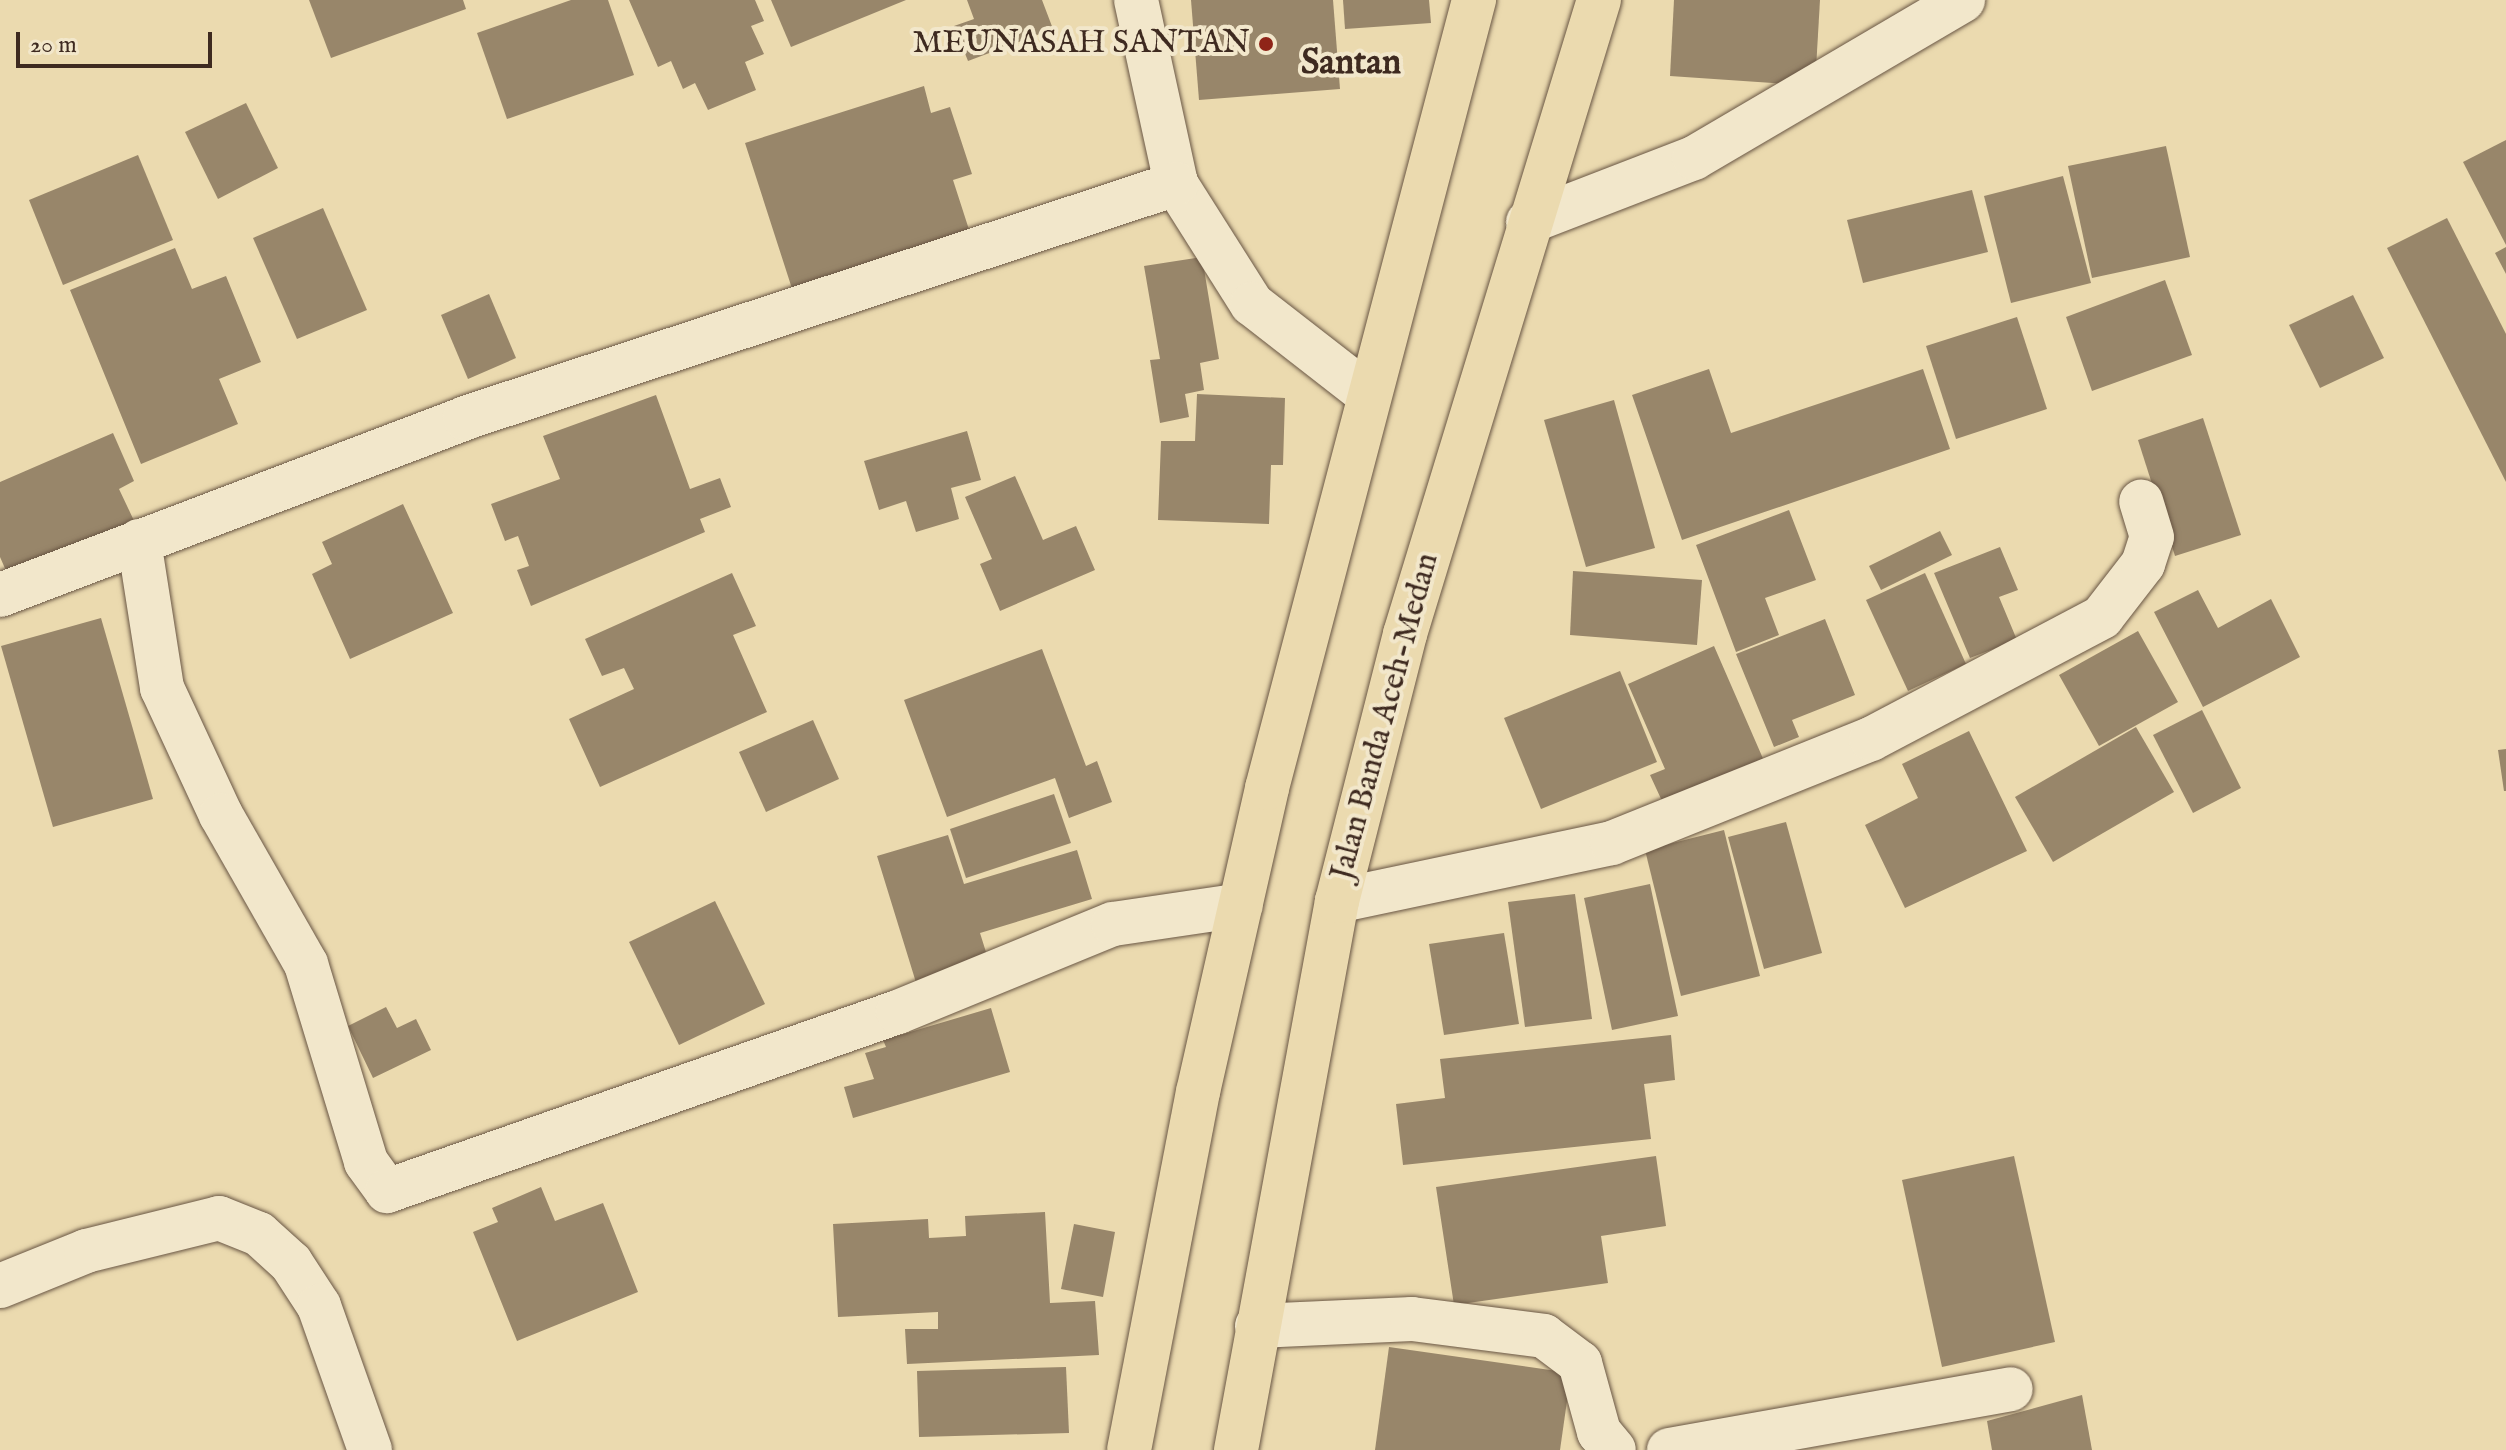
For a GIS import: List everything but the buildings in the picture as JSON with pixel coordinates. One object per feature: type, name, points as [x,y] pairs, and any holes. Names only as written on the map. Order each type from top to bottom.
[{"type":"highway","points":[[1129,1450],[1241,905],[1369,395],[1474,0]]},
{"type":"highway","name":"Jalan Banda Aceh-Medan","points":[[1236,1450],[1337,901],[1405,634],[1528,222],[1599,0]]},
{"type":"street","points":[[1136,0],[1176,184],[1252,304],[1369,395]]},
{"type":"street","points":[[1528,222],[1694,158],[1963,0]]},
{"type":"street","points":[[0,595],[465,418],[1176,184]]},
{"type":"street","points":[[1337,901],[1612,843],[1871,739],[2102,617],[2143,564],[2152,537],[2141,502]]},
{"type":"street","points":[[139,541],[162,688],[221,815],[306,964],[366,1162],[387,1191],[869,1022],[1113,924],[1241,905]]},
{"type":"street","points":[[0,1286],[86,1251],[219,1218],[259,1234],[291,1263],[319,1306],[370,1450]]},
{"type":"street","points":[[1257,1326],[1412,1319],[1544,1336],[1580,1363],[1599,1432],[1614,1450]]},
{"type":"street","points":[[1669,1450],[2011,1389]]},
{"type":"place","name":"MEUNASAH SANTAN","points":[[1266,44]]},
{"type":"district","name":"Santan","points":[[1351,64]]}]
